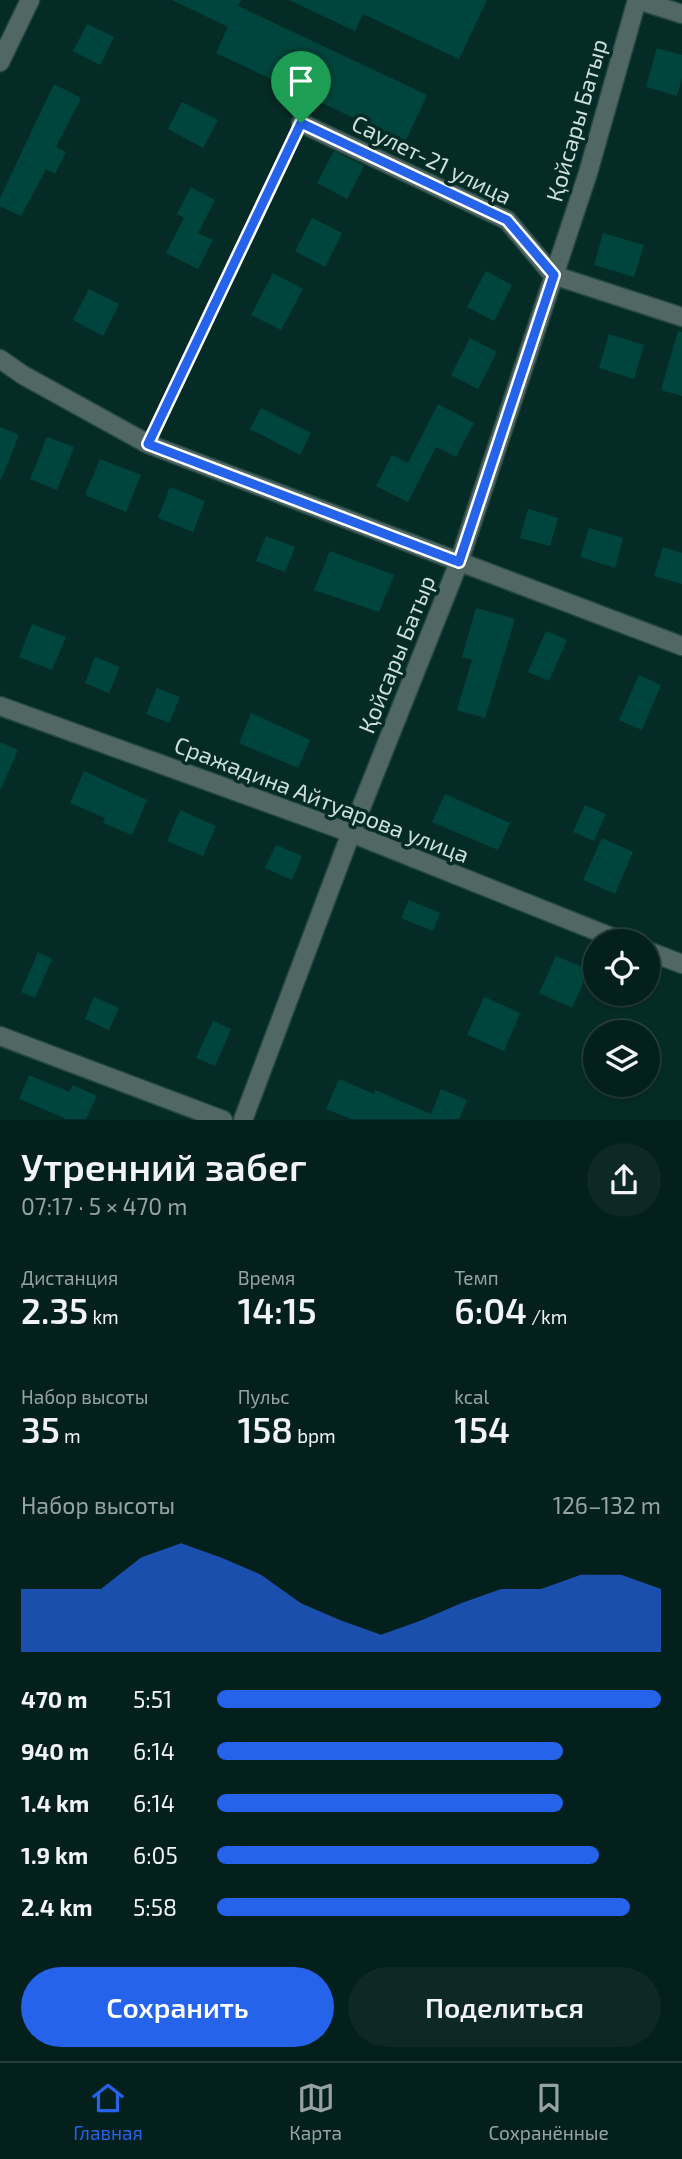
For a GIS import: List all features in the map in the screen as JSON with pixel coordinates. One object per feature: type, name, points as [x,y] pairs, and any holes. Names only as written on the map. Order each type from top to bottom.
[{"type":"street","points":[[0,62],[30,0]]},
{"type":"street","points":[[637,0],[682,14]]},
{"type":"street","name":"Қойсары Батыр","points":[[243,1119],[351,833],[459,562],[588,173],[637,0]]},
{"type":"street","name":"Саулет-21 улица","points":[[301,123],[507,220],[554,275]]},
{"type":"street","points":[[554,275],[682,317]]},
{"type":"street","points":[[0,359],[23,375],[148,444],[682,646]]},
{"type":"street","name":"Сражадина Айтуарова улица","points":[[0,706],[351,833],[591,929]]},
{"type":"street","points":[[660,956],[682,964]]},
{"type":"street","points":[[0,1036],[223,1119]]},
{"type":"lane","points":[[148,444],[301,123]]},
{"type":"building","points":[[172,0],[241,0],[238,6],[427,95],[405,142],[216,53],[228,27]]},
{"type":"building","points":[[289,0],[487,0],[459,59],[363,14],[355,31]]},
{"type":"building","points":[[87,24],[114,37],[100,65],[73,51]]},
{"type":"building","points":[[657,48],[682,55],[682,78],[677,96],[646,87]]},
{"type":"building","points":[[54,84],[81,98],[56,147],[66,152],[55,174],[46,169],[21,216],[0,206],[0,198]]},
{"type":"building","points":[[182,102],[218,120],[203,148],[168,129]]},
{"type":"building","points":[[334,151],[364,166],[347,199],[317,183]]},
{"type":"building","points":[[191,187],[215,200],[198,233],[213,240],[198,269],[166,253],[184,218],[177,214]]},
{"type":"building","points":[[312,218],[342,233],[325,267],[295,251]]},
{"type":"building","points":[[603,233],[644,245],[634,277],[594,265]]},
{"type":"building","points":[[486,271],[512,285],[494,321],[467,307]]},
{"type":"building","points":[[273,273],[303,289],[281,330],[251,315]]},
{"type":"building","points":[[89,289],[119,304],[103,336],[73,320]]},
{"type":"building","points":[[678,331],[682,332],[682,396],[661,390]]},
{"type":"building","points":[[609,334],[644,345],[634,379],[599,368]]},
{"type":"building","points":[[470,338],[497,352],[478,389],[451,375]]},
{"type":"building","points":[[438,404],[474,423],[456,457],[436,447],[408,502],[376,486],[392,455],[408,463]]},
{"type":"building","points":[[261,408],[311,433],[300,455],[250,429]]},
{"type":"building","points":[[0,427],[19,435],[1,480],[0,479]]},
{"type":"building","points":[[47,437],[74,447],[57,490],[30,479]]},
{"type":"building","points":[[100,459],[141,475],[126,512],[85,495]]},
{"type":"building","points":[[170,487],[205,501],[193,532],[158,518]]},
{"type":"building","points":[[528,509],[558,518],[550,546],[520,538]]},
{"type":"building","points":[[589,528],[623,538],[615,568],[580,557]]},
{"type":"building","points":[[266,536],[295,547],[285,572],[256,561]]},
{"type":"building","points":[[663,547],[682,553],[682,584],[654,576]]},
{"type":"building","points":[[330,551],[394,575],[379,612],[314,590]]},
{"type":"building","points":[[476,608],[515,619],[485,718],[457,710],[472,660],[462,657]]},
{"type":"building","points":[[32,624],[66,637],[52,670],[19,657]]},
{"type":"building","points":[[546,631],[567,640],[549,681],[528,672]]},
{"type":"building","points":[[95,657],[120,667],[109,693],[85,683]]},
{"type":"building","points":[[639,675],[661,685],[642,730],[619,720]]},
{"type":"building","points":[[157,688],[180,697],[169,723],[146,714]]},
{"type":"building","points":[[251,713],[310,740],[298,768],[239,743]]},
{"type":"building","points":[[0,742],[18,750],[0,791]]},
{"type":"building","points":[[84,771],[147,800],[132,835],[103,823],[105,818],[70,803]]},
{"type":"building","points":[[445,794],[510,823],[498,850],[432,822]]},
{"type":"building","points":[[585,805],[606,814],[594,841],[573,832]]},
{"type":"building","points":[[180,810],[216,826],[203,856],[167,841]]},
{"type":"building","points":[[602,838],[633,852],[615,894],[583,880]]},
{"type":"building","points":[[276,845],[302,856],[292,880],[265,868]]},
{"type":"building","points":[[409,900],[440,913],[433,931],[401,918]]},
{"type":"building","points":[[38,952],[52,959],[35,998],[21,992]]},
{"type":"building","points":[[556,956],[583,967],[583,983],[572,1008],[539,993]]},
{"type":"building","points":[[94,997],[119,1008],[109,1030],[85,1019]]},
{"type":"building","points":[[484,997],[520,1013],[504,1051],[467,1035]]},
{"type":"building","points":[[213,1021],[231,1029],[215,1066],[196,1058]]},
{"type":"building","points":[[29,1075],[69,1092],[73,1085],[97,1096],[86,1119],[66,1119],[19,1099]]},
{"type":"building","points":[[339,1079],[374,1094],[375,1090],[431,1114],[441,1089],[467,1100],[459,1119],[351,1119],[326,1109]]},
{"type":"route","points":[[301,123],[507,220],[554,275],[459,562],[148,444],[301,123]]}]
